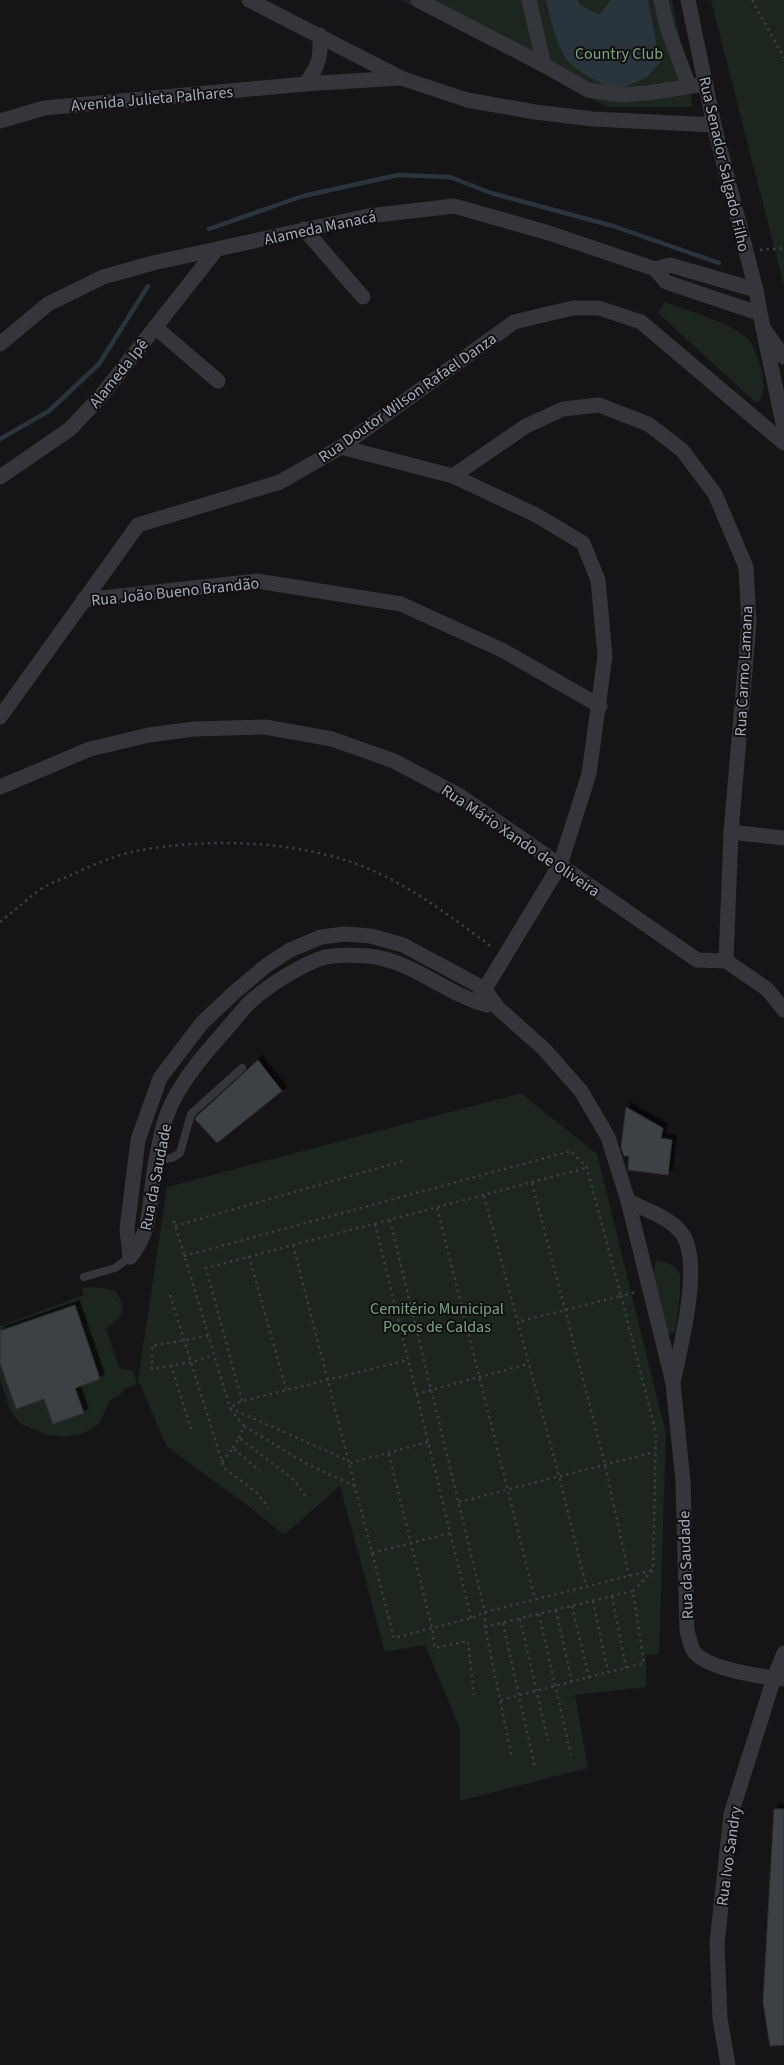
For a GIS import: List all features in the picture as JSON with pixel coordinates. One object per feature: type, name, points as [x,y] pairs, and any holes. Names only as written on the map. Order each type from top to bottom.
[{"type":"street","points":[[248,0],[401,78],[467,100],[535,112],[593,119],[714,125]]},
{"type":"street","points":[[418,0],[544,65],[588,90],[620,95],[648,93],[706,84]]},
{"type":"street","points":[[529,0],[544,65]]},
{"type":"street","points":[[661,0],[667,27],[689,86]]},
{"type":"street","name":"Rua Senador Salgado Filho","points":[[688,0],[714,125],[756,290],[758,313],[784,428]]},
{"type":"street","points":[[305,84],[315,70],[321,56],[320,36]]},
{"type":"street","name":"Avenida Julieta Palhares","points":[[0,121],[44,108],[305,84],[401,78]]},
{"type":"street","name":"Alameda Manacá","points":[[0,344],[48,304],[103,276],[153,263],[368,216],[454,206],[549,233],[655,269],[666,282],[758,313]]},
{"type":"street","points":[[304,229],[363,297]]},
{"type":"street","name":"Alameda Ipê","points":[[0,476],[70,429],[102,396],[216,250]]},
{"type":"street","name":"Alameda Manacá","points":[[655,269],[670,265],[756,290]]},
{"type":"street","name":"Rua Doutor Wilson Rafael Danza","points":[[0,718],[138,525],[280,482],[341,447],[514,322],[573,308],[599,308],[640,322],[784,443]]},
{"type":"street","points":[[155,327],[218,381]]},
{"type":"street","points":[[762,328],[784,357]]},
{"type":"street","name":"Rua Carmo Lamana","points":[[453,476],[526,426],[563,409],[599,405],[648,424],[682,450],[715,494],[746,567],[749,623],[731,832],[726,961]]},
{"type":"street","points":[[341,447],[453,476],[536,514],[583,543],[598,580],[605,656],[590,774],[560,864],[481,996]]},
{"type":"street","name":"Rua João Bueno Brandão","points":[[83,600],[257,581],[401,604],[504,652],[600,706]]},
{"type":"street","name":"Rua Mário Xando de Oliveira","points":[[0,787],[90,749],[132,739],[194,730],[265,727],[332,739],[394,761],[460,796],[697,960],[726,961]]},
{"type":"street","points":[[731,832],[784,838]]},
{"type":"street","name":"Rua da Saudade","points":[[130,1257],[127,1229],[138,1140],[160,1078],[202,1023],[236,990],[267,965],[290,950],[321,937],[344,934],[371,936],[403,945],[498,1008],[544,1049],[580,1091],[608,1137],[628,1201],[673,1383],[683,1481],[687,1631],[694,1651],[708,1660],[736,1673],[779,1678]]},
{"type":"street","name":"Rua da Saudade","points":[[130,1257],[142,1241],[146,1228],[162,1128],[180,1087],[198,1061],[249,1003],[290,973],[320,959],[347,955],[391,960],[481,996]]},
{"type":"street","points":[[726,961],[767,989],[784,1010]]},
{"type":"street","name":"Rua da Saudade","points":[[628,1201],[671,1222],[684,1236],[690,1258],[691,1286],[684,1332],[673,1383]]},
{"type":"street","name":"Rua Ivo Sandry","points":[[728,2065],[720,2019],[717,1943],[731,1814],[779,1678],[784,1653]]},
{"type":"lane","points":[[156,1160],[172,1158],[180,1154],[191,1114],[242,1068]]},
{"type":"lane","points":[[127,1229],[146,1228]]},
{"type":"lane","points":[[84,1277],[115,1268],[130,1257]]},
{"type":"path","points":[[752,0],[784,58]]},
{"type":"path","points":[[746,251],[784,248]]},
{"type":"path","points":[[0,922],[42,888],[89,866],[135,851],[176,846],[235,844],[289,847],[354,863],[403,886],[451,917],[505,956]]},
{"type":"path","points":[[184,1256],[571,1151],[587,1168],[656,1433],[653,1570],[632,1591],[485,1627]]},
{"type":"path","points":[[175,1226],[403,1161]]},
{"type":"path","points":[[242,1400],[206,1268],[587,1168]]},
{"type":"path","points":[[532,1183],[605,1464],[629,1576]]},
{"type":"path","points":[[484,1195],[559,1476],[586,1586]]},
{"type":"path","points":[[437,1208],[535,1599]]},
{"type":"path","points":[[390,1220],[485,1612],[485,1627],[512,1758]]},
{"type":"path","points":[[174,1221],[230,1408],[244,1426],[307,1464],[356,1486]]},
{"type":"path","points":[[375,1224],[471,1618]]},
{"type":"path","points":[[293,1245],[394,1638],[471,1618],[485,1612],[653,1570]]},
{"type":"path","points":[[249,1256],[286,1389]]},
{"type":"path","points":[[517,1322],[650,1289]]},
{"type":"path","points":[[170,1295],[186,1340],[224,1468],[256,1492],[269,1508]]},
{"type":"path","points":[[208,1336],[152,1346],[152,1369],[192,1362],[214,1354]]},
{"type":"path","points":[[230,1408],[242,1400],[408,1360]]},
{"type":"path","points":[[416,1394],[528,1364]]},
{"type":"path","points":[[171,1365],[191,1429]]},
{"type":"path","points":[[230,1408],[350,1462],[389,1454],[428,1442]]},
{"type":"path","points":[[222,1462],[233,1448],[244,1426]]},
{"type":"path","points":[[239,1438],[292,1478],[306,1497]]},
{"type":"path","points":[[233,1448],[260,1471]]},
{"type":"path","points":[[459,1502],[655,1452]]},
{"type":"path","points":[[389,1454],[436,1648],[468,1641],[474,1695]]},
{"type":"path","points":[[372,1553],[450,1533]]},
{"type":"path","points":[[501,1700],[644,1663],[632,1591]]},
{"type":"path","points":[[612,1596],[626,1668]]},
{"type":"path","points":[[593,1600],[608,1672]]},
{"type":"path","points":[[572,1606],[589,1678]]},
{"type":"path","points":[[556,1610],[572,1682]]},
{"type":"path","points":[[539,1614],[554,1687],[571,1755]]},
{"type":"path","points":[[520,1619],[548,1741]]},
{"type":"path","points":[[503,1623],[535,1768]]},
{"type":"green space","name":"Country Club","points":[[401,0],[672,0],[693,107],[608,107]]},
{"type":"green space","points":[[711,0],[784,0],[784,286]]},
{"type":"green space","points":[[665,302],[722,323],[743,334],[749,340],[753,346],[763,377],[760,401],[755,402],[658,313]]},
{"type":"green space","name":"Cemitério Municipal Poços de Caldas","points":[[521,1093],[597,1154],[666,1434],[659,1654],[646,1655],[646,1687],[575,1695],[588,1768],[460,1801],[460,1729],[425,1645],[385,1652],[340,1486],[284,1535],[247,1505],[167,1447],[138,1380],[167,1187]]},
{"type":"green space","points":[[657,1260],[673,1265],[680,1275],[680,1295],[675,1333],[665,1334],[652,1274]]},
{"type":"green space","points":[[97,1287],[116,1291],[120,1298],[123,1309],[122,1313],[106,1329],[119,1368],[133,1371],[137,1384],[124,1389],[120,1395],[110,1400],[100,1422],[92,1429],[81,1434],[66,1437],[47,1435],[21,1424],[10,1410],[0,1378],[0,1326],[84,1295],[82,1288]]},
{"type":"shaded area","points":[[546,0],[577,0],[580,5],[599,15],[611,0],[648,0],[660,63],[647,77],[616,91],[582,73],[567,59],[558,44]]},
{"type":"building","points":[[258,1060],[282,1091],[217,1143],[195,1119]]},
{"type":"building","points":[[626,1107],[663,1128],[661,1138],[672,1140],[668,1175],[628,1170],[629,1156],[624,1156],[621,1148]]},
{"type":"building","points":[[75,1305],[100,1379],[75,1388],[84,1413],[53,1424],[44,1399],[16,1409],[0,1363],[0,1331]]},
{"type":"building","points":[[774,1809],[784,1809],[784,2045],[770,2046],[763,2002]]},
{"type":"waterway","points":[[209,229],[303,196],[398,175],[450,177],[491,193],[613,226],[719,263]]},
{"type":"waterway","points":[[0,439],[49,411],[99,364],[148,286]]}]
